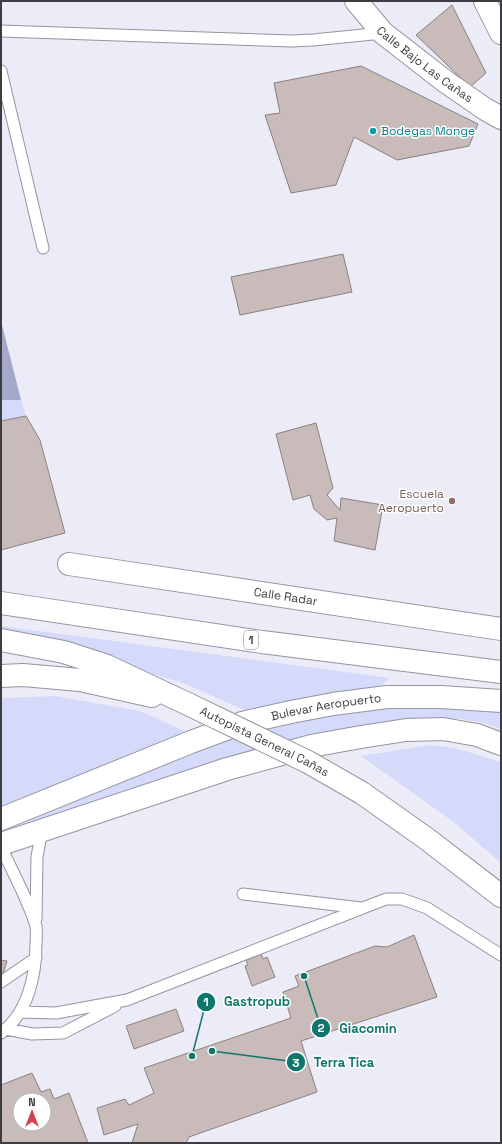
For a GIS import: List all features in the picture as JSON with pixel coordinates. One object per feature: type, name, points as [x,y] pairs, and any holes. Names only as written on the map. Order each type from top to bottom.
[{"type":"main road","name":"Calle Bajo Las Cañas","points":[[356,1],[383,33],[446,82],[496,111]]},
{"type":"main road","points":[[485,1],[501,33]]},
{"type":"main road","name":"Calle Radar","points":[[69,564],[501,629]]},
{"type":"main road","name":"1","points":[[1,603],[262,642],[501,672]]},
{"type":"main road","name":"Autopista General Cañas","points":[[1,640],[64,652],[107,666],[308,762],[362,793],[427,839],[501,896]]},
{"type":"main road","points":[[1,676],[23,675],[80,680],[190,705]]},
{"type":"main road","name":"Bulevar Aeropuerto","points":[[1,819],[191,742],[242,723],[333,704],[387,697],[441,697],[501,701]]},
{"type":"main road","points":[[1,844],[42,829],[227,769],[311,746],[406,730],[443,728],[477,735],[501,744]]},
{"type":"lane","points":[[1,31],[291,41],[383,33]]},
{"type":"lane","points":[[1,72],[43,248]]},
{"type":"lane","points":[[3,1031],[20,1012],[32,986],[36,958],[37,857],[42,829]]},
{"type":"lane","points":[[1,847],[24,895],[36,927]]},
{"type":"lane","points":[[243,894],[364,908]]},
{"type":"lane","points":[[3,1031],[32,1034],[63,1033],[127,1000],[386,899],[402,899],[427,908],[501,955]]},
{"type":"lane","points":[[1,982],[36,958]]},
{"type":"lane","points":[[20,1012],[56,1013],[127,1000]]},
{"type":"shaded area","points":[[1,321],[21,400],[1,400]]},
{"type":"shaded area","points":[[1,400],[21,400],[26,416],[1,421]]},
{"type":"shaded area","points":[[1,626],[390,678],[376,690],[311,697],[265,706],[251,713],[183,683],[1,630]]},
{"type":"shaded area","points":[[55,696],[140,711],[191,734],[1,806],[1,698]]},
{"type":"shaded area","points":[[379,705],[501,709],[501,729],[484,723],[461,719],[428,718],[389,722],[325,732],[241,756],[3,834],[1,831],[1,827],[258,729]]},
{"type":"shaded area","points":[[430,745],[455,748],[501,762],[501,863],[455,823],[361,756]]},
{"type":"building","points":[[452,5],[486,73],[470,87],[416,35]]},
{"type":"building","name":"Bodegas Monge","points":[[361,66],[478,124],[469,146],[397,160],[354,137],[336,185],[291,193],[265,115],[280,113],[274,83]]},
{"type":"building","points":[[343,254],[352,292],[240,315],[231,277]]},
{"type":"building","points":[[26,416],[40,440],[65,533],[1,550],[1,421]]},
{"type":"building","points":[[316,423],[333,488],[327,495],[340,510],[341,498],[383,505],[375,550],[334,541],[337,518],[327,520],[314,509],[310,495],[293,500],[276,434]]},
{"type":"building","points":[[414,935],[437,997],[301,1041],[317,1092],[189,1137],[186,1143],[132,1143],[138,1124],[104,1135],[97,1108],[125,1099],[129,1105],[154,1093],[144,1068],[291,1018],[283,992],[299,986],[295,976],[375,946],[387,947]]},
{"type":"building","points":[[261,954],[263,959],[267,957],[275,977],[252,986],[245,966],[248,965],[246,960]]},
{"type":"building","points":[[1,960],[7,961],[1,980]]},
{"type":"building","points":[[176,1009],[184,1031],[134,1049],[126,1026]]},
{"type":"building","points":[[32,1073],[41,1092],[12,1092],[12,1132],[52,1132],[52,1094],[54,1099],[69,1093],[88,1143],[1,1143],[1,1085]]},
{"type":"building","points":[[50,1089],[51,1092],[41,1092]]},
{"type":"place","name":"Bodegas Monge","points":[[373,131]]},
{"type":"place","name":"Escuela Aeropuerto","points":[[452,501]]},
{"type":"place","name":"Giacomin","points":[[304,976]]},
{"type":"place","name":"Terra Tica","points":[[212,1051]]},
{"type":"place","name":"Gastropub","points":[[192,1056]]}]
